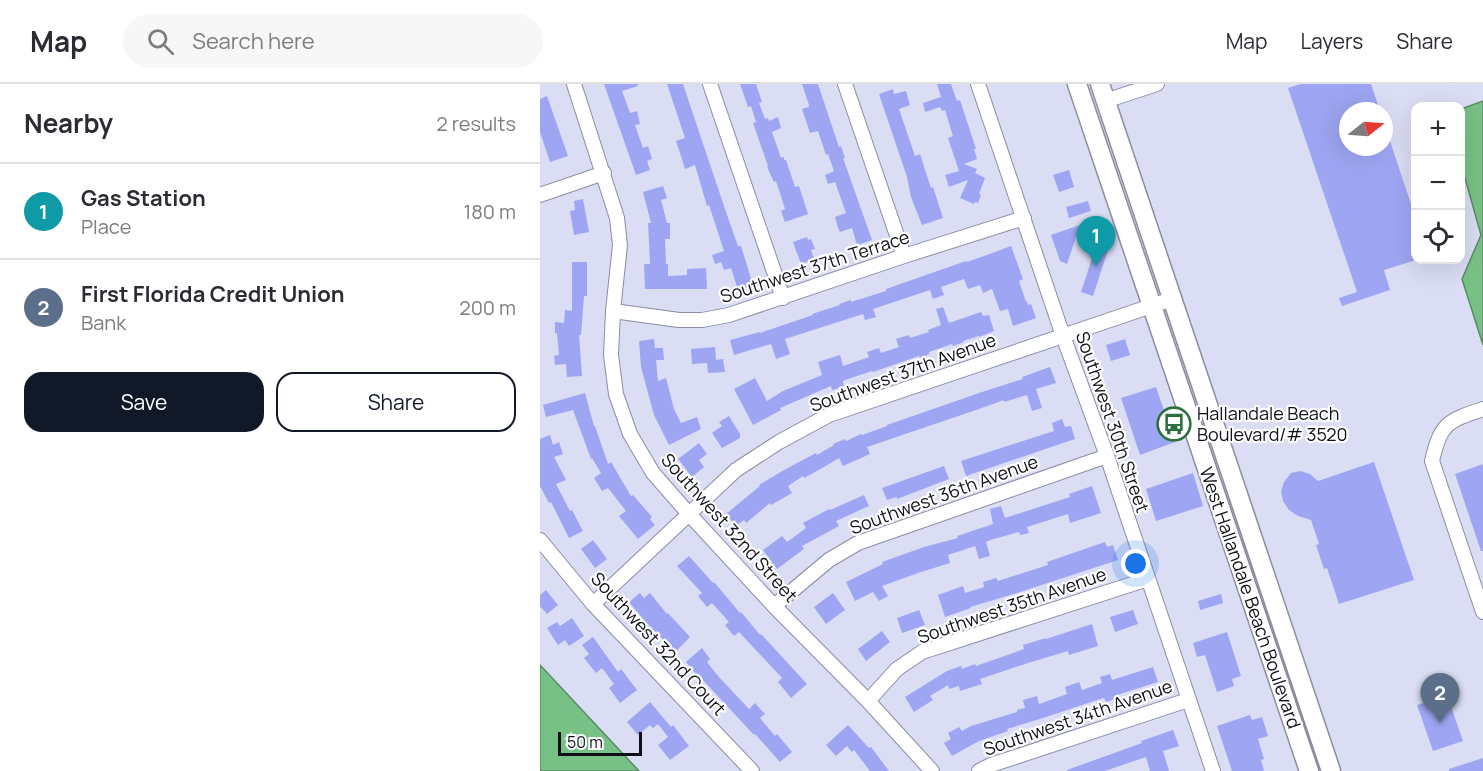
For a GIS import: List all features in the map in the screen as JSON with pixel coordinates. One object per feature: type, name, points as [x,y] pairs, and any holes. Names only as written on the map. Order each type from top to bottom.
[{"type":"main road","name":"West Hallandale Beach Boulevard","points":[[1077,84],[1309,771]]},
{"type":"main road","points":[[1090,84],[1095,93],[1102,92]]},
{"type":"main road","name":"West Hallandale Beach Boulevard","points":[[1102,92],[1331,771]]},
{"type":"main road","points":[[1224,522],[1240,539],[1264,611],[1285,634]]},
{"type":"main road","points":[[1265,642],[1283,658],[1306,728],[1323,747]]},
{"type":"street","name":"Southwest 32nd Street","points":[[574,84],[618,218],[620,245],[612,311],[611,355],[616,394],[630,434],[653,473],[688,514],[932,771]]},
{"type":"street","points":[[710,84],[783,298]]},
{"type":"street","points":[[845,84],[904,256]]},
{"type":"street","name":"Southwest 30th Street","points":[[978,84],[1063,336],[1107,456],[1212,771]]},
{"type":"street","points":[[1102,92],[1157,84]]},
{"type":"street","points":[[540,195],[604,173]]},
{"type":"street","name":"Southwest 37th Terrace","points":[[612,311],[680,320],[702,320],[729,315],[1024,218]]},
{"type":"street","name":"Southwest 37th Avenue","points":[[593,604],[736,470],[779,442],[829,415],[1172,300]]},
{"type":"street","points":[[1483,409],[1456,418],[1442,431],[1432,461],[1483,612]]},
{"type":"street","name":"Southwest 36th Avenue","points":[[774,606],[829,560],[858,543],[1107,456]]},
{"type":"street","name":"Southwest 32nd Court","points":[[540,540],[593,604],[752,771]]},
{"type":"street","name":"Southwest 35th Avenue","points":[[868,701],[897,669],[922,652],[1148,579]]},
{"type":"street","name":"Southwest 34th Avenue","points":[[979,771],[991,765],[1188,700]]},
{"type":"shaded area","points":[[1483,101],[1483,345],[1462,279],[1481,235],[1465,178],[1465,108]]},
{"type":"shaded area","points":[[540,665],[639,771],[540,771]]},
{"type":"building","points":[[604,84],[638,84],[638,86],[622,91],[630,113],[637,111],[640,124],[635,125],[643,148],[648,146],[652,159],[647,161],[650,170],[636,175]]},
{"type":"building","points":[[667,84],[683,84],[753,285],[738,290],[731,268],[724,270],[721,262],[715,264],[712,255],[724,251],[695,165],[685,169],[676,141],[685,138]]},
{"type":"building","points":[[740,84],[756,84],[762,102],[759,103],[765,119],[768,118],[769,121],[778,117],[781,128],[772,132],[781,158],[784,157],[786,160],[795,187],[799,186],[808,214],[785,222],[781,211],[785,209],[776,181],[774,182],[767,167],[753,123],[756,122],[751,106],[748,107]]},
{"type":"building","points":[[802,84],[818,84],[872,240],[857,245],[852,228],[840,232],[838,228],[835,217],[846,213],[835,182],[828,184],[825,175],[834,171],[818,131],[810,133],[802,109],[809,105]]},
{"type":"building","points":[[937,84],[951,84],[957,101],[960,100],[976,149],[974,149],[977,159],[964,164],[977,169],[975,173],[985,178],[978,203],[974,204],[960,198],[968,180],[949,187],[945,175],[959,171],[948,138],[953,136],[945,110],[942,111],[940,107],[925,112],[923,103],[941,97]]},
{"type":"building","points":[[1301,84],[1371,84],[1377,102],[1339,102],[1339,156],[1393,156],[1393,150],[1411,204],[1411,262],[1384,270],[1390,290],[1342,306],[1339,298],[1357,292],[1288,88]]},
{"type":"building","points":[[893,89],[894,94],[906,91],[910,105],[899,109],[915,156],[920,154],[943,218],[922,225],[879,94]]},
{"type":"building","points":[[547,96],[568,156],[550,162],[540,132],[540,99]]},
{"type":"building","points":[[1069,170],[1074,187],[1059,192],[1053,175]]},
{"type":"building","points":[[663,186],[667,198],[661,200],[667,223],[670,223],[670,239],[665,239],[668,276],[687,275],[687,269],[706,268],[707,289],[645,289],[644,264],[650,264],[648,223],[651,223],[643,192]]},
{"type":"building","points":[[583,199],[589,232],[574,235],[570,211],[575,210],[574,201]]},
{"type":"building","points":[[1088,201],[1091,211],[1069,218],[1066,207]]},
{"type":"building","points":[[1080,225],[1067,264],[1060,261],[1051,235]]},
{"type":"building","points":[[807,237],[808,240],[811,239],[815,249],[811,250],[814,259],[801,264],[793,242]]},
{"type":"building","points":[[1097,243],[1109,247],[1093,296],[1081,292]]},
{"type":"building","points":[[1011,246],[1023,279],[1019,281],[1026,302],[1028,305],[1031,304],[1036,318],[1013,326],[1008,309],[1000,311],[992,289],[983,293],[980,285],[968,289],[964,279],[941,287],[944,295],[933,299],[930,290],[873,309],[876,317],[865,320],[863,314],[785,339],[790,354],[776,359],[771,344],[734,355],[730,340],[760,333],[851,300],[851,302],[886,291],[886,289]]},
{"type":"building","points":[[572,262],[587,262],[587,296],[584,296],[581,335],[579,335],[582,376],[567,377],[566,364],[555,365],[554,356],[559,355],[555,322],[564,323],[565,310],[572,311]]},
{"type":"building","points":[[943,307],[949,323],[981,312],[983,316],[989,315],[994,331],[929,352],[920,358],[919,356],[848,379],[843,381],[844,387],[832,390],[831,386],[780,408],[781,410],[753,425],[734,389],[755,378],[767,401],[783,391],[822,375],[818,362],[840,355],[843,366],[869,357],[867,352],[879,348],[881,353],[899,347],[896,339],[909,335],[910,338],[929,332],[928,330],[941,325],[936,309]]},
{"type":"building","points":[[654,339],[655,348],[663,348],[664,360],[656,360],[658,381],[666,378],[674,409],[681,423],[697,417],[701,429],[669,445],[654,415],[641,367],[639,341]]},
{"type":"building","points":[[1125,339],[1130,355],[1111,361],[1106,345]]},
{"type":"building","points":[[715,347],[716,360],[723,359],[725,372],[708,373],[707,363],[692,364],[691,349]]},
{"type":"building","points":[[1050,367],[1056,383],[1036,389],[1042,408],[1032,411],[1027,395],[1004,402],[1004,400],[867,447],[870,454],[843,466],[839,458],[788,486],[792,493],[771,505],[770,503],[746,523],[744,520],[736,526],[726,514],[759,485],[816,453],[817,455],[833,444],[1023,379],[1022,377]]},
{"type":"building","points":[[1156,387],[1175,442],[1140,455],[1121,398]]},
{"type":"building","points":[[585,393],[608,464],[611,462],[631,496],[633,495],[652,517],[650,519],[655,525],[638,539],[619,516],[626,511],[608,488],[602,491],[594,478],[601,473],[591,459],[573,410],[546,417],[543,405]]},
{"type":"building","points":[[729,416],[740,438],[722,448],[712,433],[722,426],[719,422]]},
{"type":"building","points":[[1062,419],[1065,427],[1071,426],[1075,439],[966,476],[961,461],[1054,431],[1052,423]]},
{"type":"building","points":[[550,435],[553,445],[559,442],[563,454],[554,457],[566,480],[556,484],[583,531],[569,538],[551,502],[549,503],[540,486],[540,439]]},
{"type":"building","points":[[699,443],[707,454],[699,460],[704,467],[692,477],[678,459]]},
{"type":"building","points":[[1374,462],[1414,580],[1339,604],[1327,568],[1324,569],[1316,545],[1319,544],[1311,520],[1289,510],[1283,501],[1281,492],[1284,482],[1291,473],[1300,471],[1310,474],[1318,481]]},
{"type":"building","points":[[1483,464],[1483,551],[1481,551],[1455,474]]},
{"type":"building","points":[[944,466],[949,479],[897,499],[897,497],[887,500],[882,488]]},
{"type":"building","points":[[1193,473],[1203,506],[1156,521],[1146,489]]},
{"type":"building","points":[[1092,486],[1101,513],[1070,523],[1068,514],[1027,527],[1029,533],[1020,535],[1019,532],[990,540],[986,542],[990,556],[979,559],[975,546],[948,555],[950,563],[882,586],[888,596],[879,601],[873,592],[855,601],[846,582],[883,564],[882,562],[958,538],[957,536],[993,524],[990,509],[1001,506],[1005,518],[1070,497],[1069,494]]},
{"type":"building","points":[[864,495],[869,506],[836,521],[839,526],[802,546],[804,549],[777,569],[763,550],[782,536],[787,542],[806,528],[803,523],[829,509]]},
{"type":"building","points":[[593,540],[607,559],[595,568],[581,549]]},
{"type":"building","points":[[1105,542],[1107,547],[1113,545],[1118,560],[945,617],[938,595],[963,586],[965,593],[984,587],[983,582],[996,578],[998,581],[1048,565],[1047,562]]},
{"type":"building","points":[[689,556],[807,684],[791,698],[778,682],[782,678],[739,632],[734,636],[725,625],[729,622],[712,603],[707,607],[698,596],[702,593],[677,566]]},
{"type":"building","points":[[546,590],[558,605],[547,614],[540,606],[540,595]]},
{"type":"building","points":[[640,593],[644,598],[650,593],[690,637],[675,652],[629,602]]},
{"type":"building","points":[[833,593],[845,610],[826,624],[814,607]]},
{"type":"building","points":[[1221,594],[1223,603],[1200,610],[1198,601]]},
{"type":"building","points":[[919,610],[925,625],[902,633],[897,618]]},
{"type":"building","points":[[1133,610],[1138,624],[1115,632],[1110,617]]},
{"type":"building","points":[[572,618],[584,636],[569,646],[565,640],[558,645],[547,628],[557,622],[560,626]]},
{"type":"building","points":[[1092,624],[1098,646],[1069,655],[1068,651],[1028,663],[980,679],[982,684],[960,691],[959,686],[949,689],[948,685],[930,696],[933,700],[914,712],[905,697],[947,671],[961,666],[962,669],[975,664],[976,666],[1024,649],[1023,645]]},
{"type":"building","points":[[882,631],[890,642],[866,661],[858,649]]},
{"type":"building","points":[[1227,632],[1241,676],[1232,679],[1234,686],[1217,692],[1205,655],[1197,657],[1193,643]]},
{"type":"building","points":[[593,637],[618,672],[621,669],[637,690],[620,703],[609,688],[614,684],[602,668],[596,673],[584,658],[589,654],[582,645]]},
{"type":"building","points":[[702,648],[710,659],[707,662],[718,676],[749,709],[755,703],[765,714],[760,718],[792,752],[780,762],[686,662]]},
{"type":"building","points":[[1153,667],[1158,682],[1117,695],[1118,698],[1106,702],[1104,698],[1007,729],[1008,731],[979,741],[952,756],[944,743],[951,739],[948,733],[959,727],[962,731],[1025,708],[1023,700],[1037,696],[1039,704],[1067,694],[1065,687],[1079,682],[1082,690],[1102,683],[1100,677],[1110,674],[1112,680]]},
{"type":"building","points":[[1447,695],[1463,741],[1433,751],[1417,705]]},
{"type":"building","points":[[650,702],[671,727],[673,725],[689,746],[670,760],[658,745],[668,737],[658,724],[653,728],[650,725],[638,735],[627,722]]},
{"type":"building","points":[[1250,715],[1252,720],[1262,717],[1268,736],[1258,739],[1264,759],[1261,760],[1264,771],[1232,771],[1217,726]]},
{"type":"building","points":[[848,725],[869,748],[871,747],[889,771],[870,771],[854,750],[852,752],[847,746],[836,756],[826,745]]},
{"type":"building","points":[[1173,730],[1179,746],[1163,751],[1169,771],[1150,771],[1146,757],[1105,771],[1067,771],[1142,743],[1141,741]]},
{"type":"building","points":[[1483,758],[1483,771],[1449,771],[1449,769]]},
{"type":"place","name":"Gas Station","points":[[1096,266]]},
{"type":"place","name":"Hallandale Beach Boulevard/# 3520","points":[[1174,424]]},
{"type":"place","name":"First Florida Credit Union","points":[[1440,723]]}]
